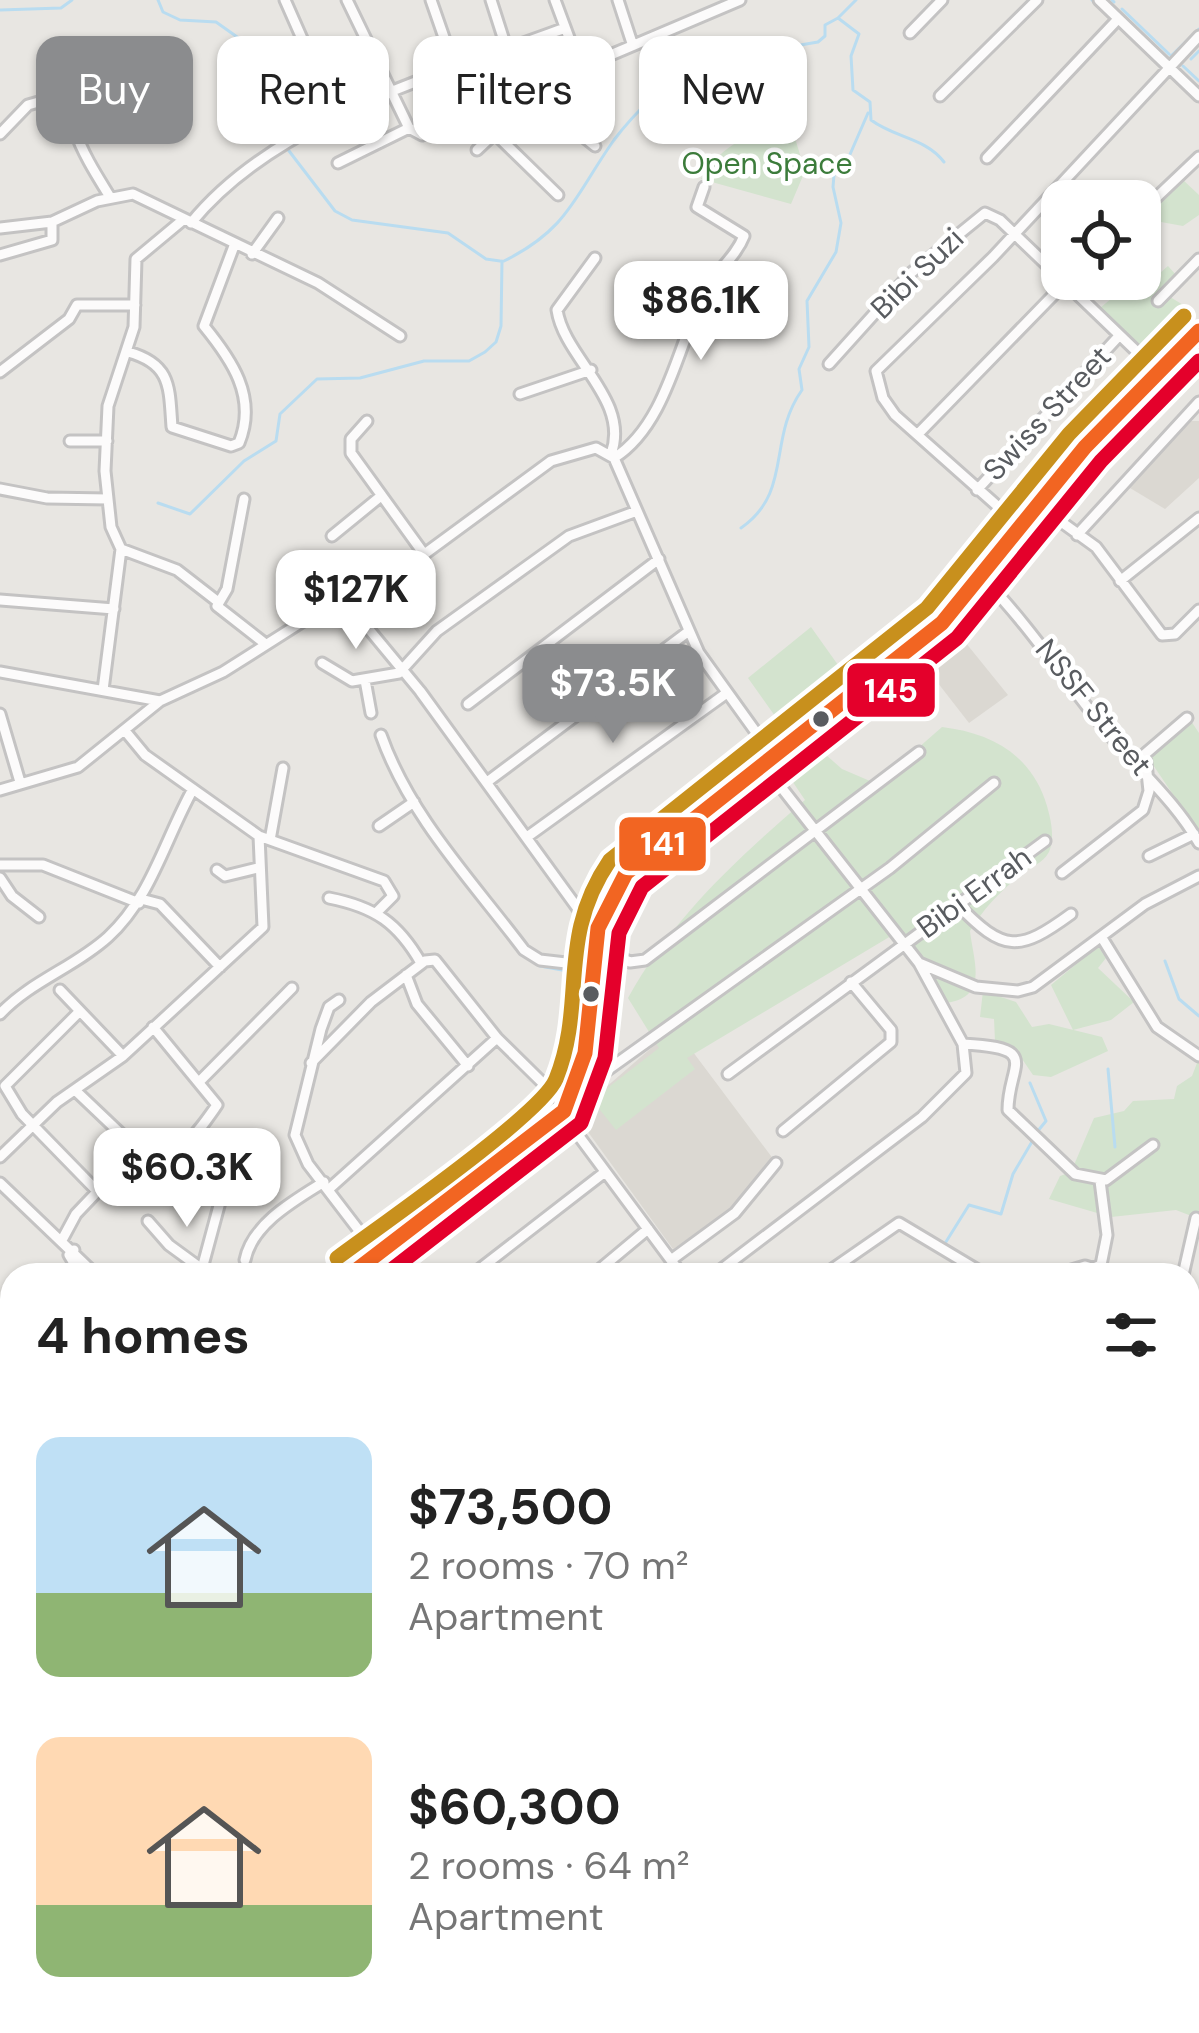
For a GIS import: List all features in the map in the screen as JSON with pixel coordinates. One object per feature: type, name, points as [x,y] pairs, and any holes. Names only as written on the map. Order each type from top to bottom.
[{"type":"main road","points":[[364,1263],[564,1111],[582,1071],[596,941],[626,873],[890,668],[982,577],[1038,505],[1157,371],[1199,331]]},
{"type":"street","points":[[285,0],[301,36]]},
{"type":"street","points":[[346,0],[413,130]]},
{"type":"street","points":[[431,0],[444,36]]},
{"type":"street","points":[[491,0],[503,36]]},
{"type":"street","points":[[555,0],[568,36]]},
{"type":"street","points":[[618,0],[632,43]]},
{"type":"street","points":[[615,52],[738,0]]},
{"type":"street","points":[[910,33],[942,0]]},
{"type":"street","points":[[940,96],[1037,0]]},
{"type":"street","points":[[1099,0],[1199,96]]},
{"type":"street","points":[[988,158],[1114,16],[1122,0]]},
{"type":"street","points":[[544,36],[565,28]]},
{"type":"street","points":[[1021,527],[895,415],[877,385],[879,364],[970,280],[1199,36]]},
{"type":"street","points":[[391,90],[413,83]]},
{"type":"street","points":[[0,134],[36,103]]},
{"type":"street","points":[[338,163],[409,128]]},
{"type":"street","points":[[82,144],[110,197]]},
{"type":"street","points":[[103,690],[121,549],[108,499],[108,406],[128,352],[136,259],[227,187],[296,144]]},
{"type":"street","points":[[477,150],[483,144]]},
{"type":"street","points":[[504,144],[558,195]]},
{"type":"street","points":[[1161,192],[1199,157]]},
{"type":"street","points":[[0,790],[78,767],[160,701],[223,672],[263,642],[348,604],[551,460],[586,448],[613,456],[631,448],[654,409],[701,298],[744,236],[698,207],[704,187]]},
{"type":"street","points":[[0,228],[52,222],[110,197],[141,196],[333,291],[400,336]]},
{"type":"street","name":"Bibi Suzi","points":[[829,364],[911,273],[980,214],[991,214],[1014,234]]},
{"type":"street","points":[[253,254],[278,218]]},
{"type":"street","points":[[0,255],[52,240],[52,222]]},
{"type":"street","points":[[1014,234],[1041,259]]},
{"type":"street","points":[[128,352],[154,359],[161,368],[172,427],[231,446],[239,443],[245,419],[240,380],[227,350],[204,326],[234,245]]},
{"type":"street","points":[[595,258],[557,310],[564,332],[591,370],[615,432],[613,456],[689,631],[768,760],[919,963],[963,1044],[966,1073],[922,1117],[730,1263]]},
{"type":"street","points":[[1158,301],[1199,259]]},
{"type":"street","points":[[918,434],[1048,300]]},
{"type":"street","points":[[1083,300],[1157,371]]},
{"type":"street","points":[[0,372],[71,316],[77,304],[135,305]]},
{"type":"street","name":"Swiss Street","points":[[976,490],[1118,337]]},
{"type":"street","points":[[520,394],[591,370]]},
{"type":"street","points":[[1078,535],[1199,402]]},
{"type":"street","points":[[1185,416],[1199,417]]},
{"type":"street","points":[[367,421],[349,444],[355,463],[424,554]]},
{"type":"street","points":[[70,440],[107,440]]},
{"type":"street","points":[[0,489],[47,498],[108,499]]},
{"type":"street","points":[[332,536],[381,496]]},
{"type":"street","points":[[217,601],[227,589],[244,499]]},
{"type":"street","points":[[1038,505],[1096,547],[1168,637],[1199,610]]},
{"type":"street","points":[[322,663],[352,681],[401,671],[436,631],[569,536],[637,511]]},
{"type":"street","points":[[1120,581],[1199,518]]},
{"type":"street","points":[[121,549],[177,570],[263,642]]},
{"type":"street","points":[[468,704],[659,559]]},
{"type":"street","name":"NSSF Street","points":[[982,577],[1030,625],[1101,724],[1197,839]]},
{"type":"street","points":[[0,600],[114,608]]},
{"type":"street","points":[[348,604],[487,782],[596,941],[630,962],[645,960],[919,752]]},
{"type":"street","points":[[487,782],[689,631]]},
{"type":"street","points":[[0,672],[160,701]]},
{"type":"street","points":[[365,680],[371,713]]},
{"type":"street","points":[[527,837],[724,694]]},
{"type":"street","points":[[0,714],[20,782]]},
{"type":"street","points":[[1062,873],[1143,810],[1148,749],[1187,718]]},
{"type":"street","points":[[126,732],[145,754],[264,838],[384,881],[393,896],[377,912]]},
{"type":"street","points":[[381,735],[414,802],[524,950],[540,960],[592,967]]},
{"type":"street","points":[[0,1157],[33,1125],[123,1056],[261,932],[258,868],[283,768]]},
{"type":"street","points":[[574,1094],[860,888],[994,783]]},
{"type":"street","points":[[0,997],[2,1012],[93,949],[140,901],[193,790]]},
{"type":"street","points":[[379,826],[414,802]]},
{"type":"street","points":[[1149,856],[1197,839]]},
{"type":"street","name":"Bibi Errah","points":[[728,1074],[1045,841]]},
{"type":"street","points":[[0,866],[43,865],[160,904],[220,967]]},
{"type":"street","points":[[217,870],[225,876],[258,868]]},
{"type":"street","points":[[919,963],[950,980],[1018,991],[1049,977],[1145,904],[1199,876]]},
{"type":"street","points":[[0,878],[12,896],[38,917]]},
{"type":"street","points":[[329,898],[377,912],[407,939],[421,964]]},
{"type":"street","points":[[957,904],[987,933],[1019,943],[1034,941],[1071,914]]},
{"type":"street","points":[[1102,938],[1157,1027],[1199,1056]]},
{"type":"street","points":[[311,1063],[406,975],[421,964],[439,963],[497,1038],[562,1102],[604,1172],[673,1263]]},
{"type":"street","points":[[406,975],[417,1004],[468,1066]]},
{"type":"street","points":[[783,1131],[892,1039],[891,1030],[851,982]]},
{"type":"street","points":[[199,1082],[292,988]]},
{"type":"street","points":[[60,990],[123,1056]]},
{"type":"street","points":[[338,1000],[327,1010],[295,1135],[326,1185],[386,1263]]},
{"type":"street","points":[[79,1012],[5,1082],[5,1092],[97,1190]]},
{"type":"street","points":[[77,1092],[139,1151],[163,1158],[185,1143],[217,1105],[153,1027]]},
{"type":"street","points":[[245,1259],[249,1244],[279,1212],[326,1185],[497,1038]]},
{"type":"street","points":[[963,1044],[999,1047],[1015,1060],[1018,1072],[1006,1106],[1071,1170],[1100,1181]]},
{"type":"street","points":[[1100,1181],[1153,1145]]},
{"type":"street","points":[[62,1240],[97,1190],[139,1151]]},
{"type":"street","points":[[671,1260],[735,1213],[776,1163]]},
{"type":"street","points":[[487,1263],[604,1172]]},
{"type":"street","points":[[1100,1181],[1107,1235],[1101,1263]]},
{"type":"street","points":[[0,1183],[86,1263]]},
{"type":"street","points":[[207,1263],[220,1202]]},
{"type":"street","points":[[1186,1263],[1196,1218]]},
{"type":"street","points":[[148,1221],[169,1245],[196,1263]]},
{"type":"street","points":[[841,1263],[899,1223],[966,1263]]},
{"type":"street","points":[[607,1263],[648,1229]]},
{"type":"street","points":[[73,1263],[69,1256],[74,1250]]},
{"type":"shaded area","points":[[1188,421],[1199,421],[1199,478],[1165,509],[1130,488],[1139,468]]},
{"type":"shaded area","points":[[957,632],[1008,695],[969,723],[920,660]]},
{"type":"shaded area","points":[[664,1037],[684,1040],[774,1160],[716,1223],[673,1249],[575,1114]]},
{"type":"green space","name":"Open Space","points":[[735,144],[797,144],[805,171],[791,204],[701,179]]},
{"type":"green space","points":[[1182,179],[1199,195],[1199,215],[1183,226],[1161,222],[1161,200]]},
{"type":"green space","points":[[1168,266],[1177,276],[1161,292],[1161,272]]},
{"type":"green space","points":[[1170,297],[1185,306],[1163,347],[1149,359],[1100,308],[1110,300],[1153,300],[1157,306]]},
{"type":"green space","points":[[811,627],[838,665],[775,716],[748,678]]},
{"type":"green space","points":[[1191,721],[1199,733],[1199,833],[1149,759]]},
{"type":"green space","points":[[942,727],[993,741],[1020,760],[1040,788],[1052,829],[1046,856],[999,894],[970,931],[975,976],[968,994],[945,1003],[901,930],[687,1058],[695,1069],[616,1130],[592,1100],[659,1048],[628,998],[685,916],[805,800],[778,760],[798,749],[817,747],[842,769],[870,781],[893,770]]},
{"type":"green space","points":[[1098,946],[1106,958],[1098,968],[1134,1002],[1111,1020],[1073,1030],[1051,985]]},
{"type":"green space","points":[[983,991],[1016,1002],[1032,1027],[1049,1024],[1102,1037],[1108,1051],[1051,1077],[1033,1075],[1020,1056],[995,1041],[994,1019],[980,1017]]},
{"type":"green space","points":[[1199,1058],[1199,1219],[1176,1210],[1111,1217],[1049,1199],[1060,1176],[1071,1172],[1094,1118],[1124,1111],[1133,1101],[1174,1099],[1177,1086],[1192,1076]]},
{"type":"waterway","points":[[0,10],[61,8],[72,0]]},
{"type":"waterway","points":[[158,0],[163,12],[180,20],[216,22],[240,39],[261,78],[259,129],[286,147],[335,211],[352,220],[448,233],[486,259],[500,261]]},
{"type":"waterway","points":[[856,0],[838,18],[859,34],[851,56],[853,90],[870,102],[871,120],[928,148],[944,162]]},
{"type":"waterway","points":[[1092,0],[1110,17]]},
{"type":"waterway","points":[[1122,9],[1169,54]]},
{"type":"waterway","points":[[504,261],[557,223],[622,129],[694,63],[818,42],[825,36],[825,25],[838,18]]},
{"type":"waterway","points":[[1120,27],[1136,42]]},
{"type":"waterway","points":[[1171,56],[1199,29]]},
{"type":"waterway","points":[[1191,59],[1199,51]]},
{"type":"waterway","points":[[1183,66],[1199,81]]},
{"type":"waterway","points":[[741,528],[768,498],[785,427],[802,390],[799,369],[809,347],[807,301],[836,252],[841,223],[833,187],[835,163],[848,159],[868,113]]},
{"type":"waterway","points":[[158,503],[190,514],[244,461],[276,441],[280,414],[317,379],[360,378],[424,361],[469,361],[485,352],[496,342],[501,326],[502,261]]},
{"type":"waterway","points":[[1157,362],[1188,334]]},
{"type":"waterway","points":[[1134,385],[1149,369]]},
{"type":"waterway","points":[[1090,434],[1130,389]]},
{"type":"waterway","points":[[1125,583],[1174,544]]},
{"type":"waterway","points":[[887,655],[958,593]]},
{"type":"waterway","points":[[781,741],[879,662]]},
{"type":"waterway","points":[[721,790],[764,755]]},
{"type":"waterway","points":[[636,857],[694,811]]},
{"type":"waterway","points":[[510,939],[540,966],[584,974]]},
{"type":"waterway","points":[[1165,961],[1179,999],[1199,1016]]},
{"type":"waterway","points":[[588,1079],[604,968]]},
{"type":"waterway","points":[[578,1056],[583,1006]]},
{"type":"waterway","points":[[1108,1069],[1115,1147]]},
{"type":"waterway","points":[[1030,1083],[1046,1121],[1037,1132]]},
{"type":"waterway","points":[[570,1116],[583,1095]]},
{"type":"waterway","points":[[382,1234],[559,1105]]},
{"type":"waterway","points":[[548,1134],[564,1122]]},
{"type":"waterway","points":[[529,1148],[544,1138]]},
{"type":"waterway","points":[[944,1245],[969,1205],[1001,1214],[1013,1174],[1033,1140]]},
{"type":"waterway","points":[[515,1160],[523,1153]]},
{"type":"waterway","points":[[502,1169],[509,1165]]},
{"type":"waterway","points":[[484,1183],[494,1175]]},
{"type":"waterway","points":[[462,1200],[476,1189]]},
{"type":"waterway","points":[[390,1257],[453,1207]]},
{"type":"waterway","points":[[351,1263],[366,1248]]},
{"type":"transit line","points":[[337,1258],[522,1118],[556,1079],[570,1023],[583,917],[610,860],[927,608],[1069,434],[1184,316]]},
{"type":"transit line","name":"141","points":[[366,1263],[564,1111],[585,1053],[598,928],[626,873],[942,623],[1085,447],[1199,331]]},
{"type":"transit line","name":"145","points":[[400,1263],[581,1123],[605,1058],[619,933],[642,887],[957,638],[1101,461],[1199,361]]}]
